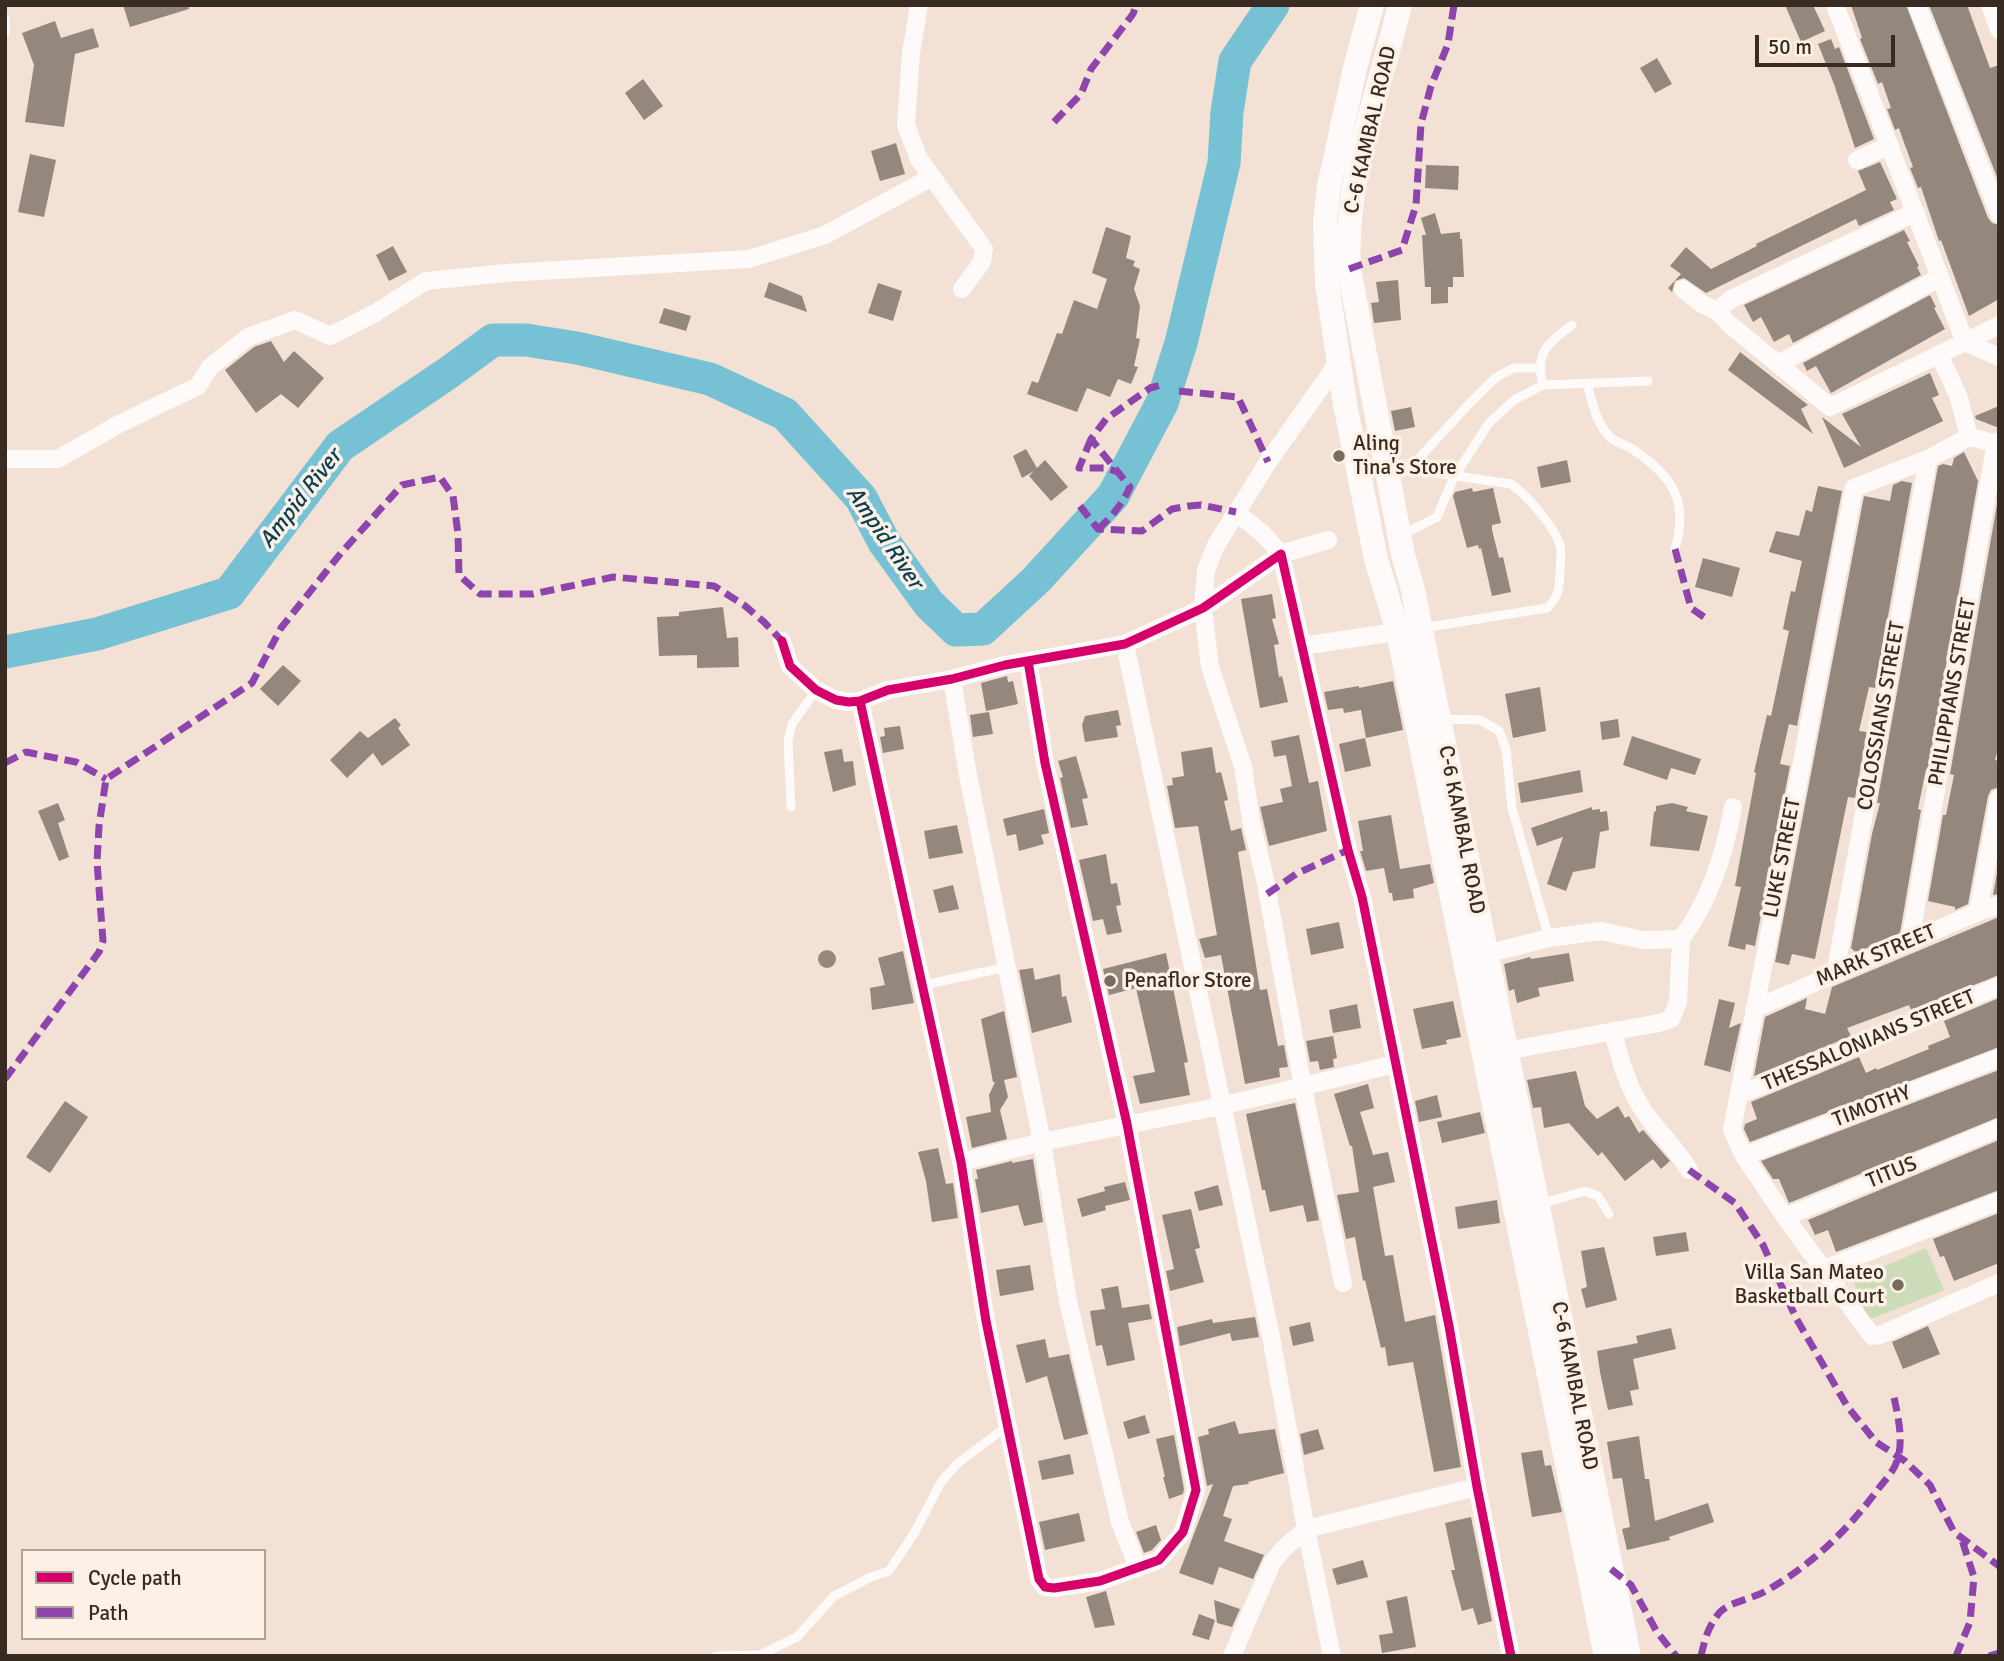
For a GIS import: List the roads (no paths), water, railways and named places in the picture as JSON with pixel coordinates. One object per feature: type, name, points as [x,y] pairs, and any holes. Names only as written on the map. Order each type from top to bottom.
[{"type":"main road","name":"C-6 KAMBAL ROAD","points":[[1370,14],[1329,186],[1325,222],[1327,283],[1345,404],[1376,559],[1409,630],[1439,719],[1475,956],[1505,1051],[1629,1656]]},
{"type":"main road","name":"C-6 KAMBAL ROAD","points":[[1397,17],[1356,177],[1348,240],[1349,269],[1399,475],[1399,536],[1409,630],[1475,956],[1606,1656]]},
{"type":"street","points":[[919,5],[911,53],[906,125],[919,159],[984,249],[982,262],[962,289]]},
{"type":"street","points":[[1835,5],[1965,342],[1999,357]]},
{"type":"street","points":[[1917,5],[1999,214]]},
{"type":"street","points":[[1990,5],[1999,30]]},
{"type":"street","points":[[1857,160],[1890,145]]},
{"type":"street","points":[[5,459],[58,459],[119,424],[198,386],[210,367],[248,337],[295,320],[330,336],[375,313],[426,281],[506,273],[749,259],[825,235],[932,177]]},
{"type":"street","points":[[1717,311],[1731,299],[1916,212]]},
{"type":"street","points":[[1778,364],[1939,278]]},
{"type":"street","points":[[1683,289],[1702,304],[1717,311],[1830,407],[1999,325]]},
{"type":"street","points":[[1939,355],[1958,395],[1969,437],[1998,443]]},
{"type":"street","points":[[1340,360],[1268,462],[1216,545],[1206,570],[1203,608],[1210,667],[1243,766],[1251,821],[1265,878],[1303,1087],[1343,1283]]},
{"type":"street","name":"LUKE STREET","points":[[1969,437],[1928,459],[1861,484],[1854,488],[1851,496],[1732,1130],[1744,1156],[1785,1217],[1872,1336],[1880,1335],[1999,1283]]},
{"type":"street","name":"PHILIPPIANS STREET","points":[[1910,941],[1998,443]]},
{"type":"street","name":"COLOSSIANS STREET","points":[[1835,974],[1928,459]]},
{"type":"street","points":[[1236,512],[1281,554],[1348,850],[1362,897],[1449,1326],[1477,1487],[1511,1656]]},
{"type":"street","points":[[782,641],[790,666],[816,690],[836,700],[860,701],[888,690],[1005,665],[1125,644],[1203,608],[1281,554],[1328,540]]},
{"type":"street","points":[[1302,646],[1409,630]]},
{"type":"street","points":[[1125,644],[1271,1337],[1332,1656]]},
{"type":"street","points":[[860,701],[961,1162],[986,1321],[1039,1579],[1045,1587],[1054,1588],[1100,1581],[1159,1560],[1183,1532],[1196,1489],[1127,1124],[1045,763],[1028,662]]},
{"type":"street","points":[[952,678],[964,752],[1042,1142],[1068,1301],[1120,1522],[1138,1568]]},
{"type":"street","points":[[1978,912],[1999,798]]},
{"type":"street","points":[[1505,1051],[1671,1019],[1678,1002],[1681,939],[1692,925],[1713,881],[1730,827],[1733,807]]},
{"type":"street","name":"MARK STREET","points":[[1754,1009],[1999,905]]},
{"type":"street","points":[[1475,956],[1549,938],[1601,931],[1643,940],[1681,939]]},
{"type":"street","name":"THESSALONIANS STREET","points":[[1739,1095],[1999,986]]},
{"type":"street","points":[[1613,1031],[1620,1064],[1633,1094],[1654,1125],[1678,1151],[1689,1170]]},
{"type":"street","name":"TIMOTHY","points":[[1744,1156],[1999,1058]]},
{"type":"street","points":[[961,1162],[1395,1065]]},
{"type":"street","name":"TITUS","points":[[1785,1217],[1999,1128]]},
{"type":"street","points":[[1825,1269],[1999,1201]]},
{"type":"street","points":[[1232,1656],[1272,1563],[1283,1549],[1306,1529],[1477,1487]]},
{"type":"lane","points":[[5,18],[5,33]]},
{"type":"lane","points":[[1543,385],[1539,368],[1547,344],[1572,326]]},
{"type":"lane","points":[[1399,475],[1495,378],[1514,368],[1539,368]]},
{"type":"lane","points":[[1399,536],[1437,517],[1454,477],[1495,417],[1514,400],[1543,385],[1648,381]]},
{"type":"lane","points":[[1587,383],[1597,417],[1610,438],[1631,448],[1647,460],[1672,485],[1681,512],[1680,534],[1675,549]]},
{"type":"lane","points":[[1399,475],[1454,477],[1511,484],[1524,494],[1551,528],[1561,546],[1559,590],[1556,600],[1547,608],[1409,630]]},
{"type":"lane","points":[[791,807],[788,741],[792,724],[816,690]]},
{"type":"lane","points":[[1439,719],[1480,720],[1499,731],[1506,748],[1512,808],[1549,938]]},
{"type":"lane","points":[[924,985],[1007,967]]},
{"type":"lane","points":[[1537,1205],[1585,1191],[1598,1196],[1609,1214]]},
{"type":"lane","points":[[716,1656],[760,1655],[797,1637],[834,1596],[889,1571],[915,1532],[941,1482],[958,1463],[1006,1427]]},
{"type":"waterway","name":"Ampid River","points":[[5,652],[97,634],[229,593],[340,446],[493,340],[526,340],[577,348],[710,379],[785,414],[861,498],[884,542],[929,604],[956,630],[983,629],[1036,580],[1113,496],[1162,403],[1181,343],[1224,163],[1227,112],[1235,61],[1273,5]]},
{"type":"place","name":"Aling Tina's Store","points":[[1339,456]]},
{"type":"place","name":"Penaflor Store","points":[[1110,981]]},
{"type":"place","name":"Villa San Mateo Basketball Court","points":[[1898,1285]]}]
